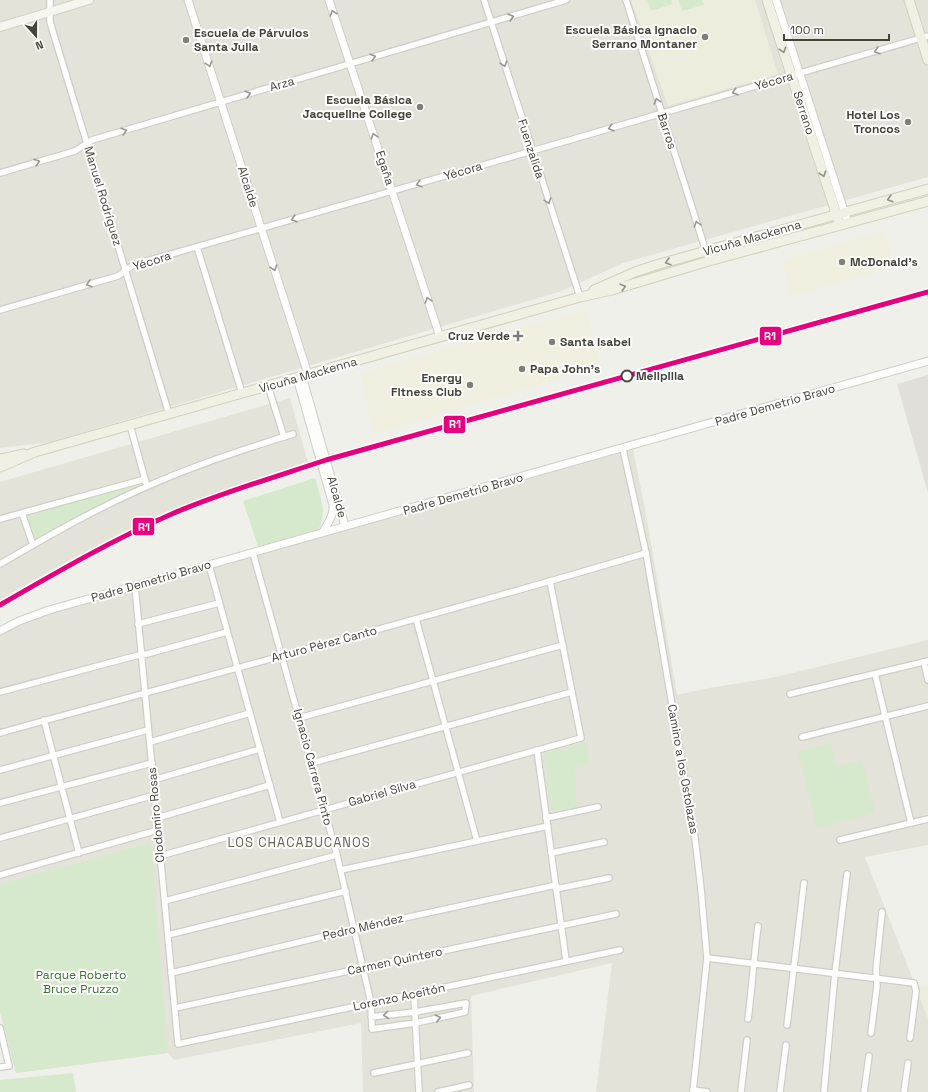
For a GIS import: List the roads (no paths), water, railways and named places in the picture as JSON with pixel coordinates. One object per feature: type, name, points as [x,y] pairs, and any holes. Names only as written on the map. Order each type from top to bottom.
[{"type":"main road","points":[[0,27],[89,0]]},
{"type":"main road","name":"Serrano","points":[[767,0],[796,74],[844,224]]},
{"type":"main road","points":[[908,0],[924,37],[928,60]]},
{"type":"main road","name":"Vicuña Mackenna","points":[[580,297],[635,272],[928,189]]},
{"type":"main road","name":"Vicuña Mackenna","points":[[0,467],[35,452],[580,297],[612,290],[709,261],[928,201]]},
{"type":"main road","name":"Vicuña Mackenna","points":[[0,459],[35,452]]},
{"type":"street","name":"Manuel Rodríguez","points":[[50,0],[50,22],[169,414]]},
{"type":"street","name":"Alcalde","points":[[188,0],[262,228],[345,526]]},
{"type":"street","name":"Egaña","points":[[329,0],[440,337]]},
{"type":"street","name":"Fuenzalida","points":[[484,0],[580,297]]},
{"type":"street","name":"Arza","points":[[0,173],[75,151],[92,140],[566,0]]},
{"type":"street","name":"Barros","points":[[626,0],[709,261]]},
{"type":"street","name":"Serrano","points":[[776,0],[796,74]]},
{"type":"street","name":"Yécora","points":[[0,310],[118,276],[133,265],[924,37]]},
{"type":"street","points":[[197,247],[242,393]]},
{"type":"street","name":"Padre Demetrio Bravo","points":[[0,631],[19,620],[39,613],[323,532],[623,449],[928,361]]},
{"type":"street","name":"Alcalde","points":[[302,376],[333,505],[331,517],[323,532]]},
{"type":"street","points":[[268,386],[284,437]]},
{"type":"street","points":[[130,425],[148,486]]},
{"type":"street","points":[[0,564],[88,515],[148,486],[206,462],[293,434]]},
{"type":"street","name":"Camino a los Ostolazas","points":[[623,449],[646,553],[695,838],[704,909],[708,958],[693,1091]]},
{"type":"street","points":[[0,519],[145,479]]},
{"type":"street","points":[[22,513],[33,545]]},
{"type":"street","name":"Ignacio Carrera Pinto","points":[[253,553],[341,870],[371,1003],[372,1029],[416,1023]]},
{"type":"street","name":"Arturo Pérez Canto","points":[[0,732],[550,582],[646,553]]},
{"type":"street","points":[[209,565],[280,822]]},
{"type":"street","points":[[312,763],[572,692],[550,582]]},
{"type":"street","name":"Clodomiro Rosas","points":[[135,586],[178,1044]]},
{"type":"street","points":[[138,624],[219,603]]},
{"type":"street","points":[[416,619],[477,841]]},
{"type":"street","points":[[0,692],[227,632]]},
{"type":"street","points":[[299,718],[563,645]]},
{"type":"street","points":[[790,694],[926,661],[928,680]]},
{"type":"street","points":[[875,674],[911,823]]},
{"type":"street","name":"Gabriel Silva","points":[[160,856],[581,738],[572,692]]},
{"type":"street","points":[[802,738],[928,706]]},
{"type":"street","points":[[150,742],[250,713]]},
{"type":"street","points":[[44,720],[79,853]]},
{"type":"street","points":[[0,770],[148,730]]},
{"type":"street","points":[[153,780],[260,749]]},
{"type":"street","points":[[537,750],[566,960]]},
{"type":"street","points":[[0,803],[152,763]]},
{"type":"street","points":[[157,818],[270,785]]},
{"type":"street","points":[[0,838],[155,795]]},
{"type":"street","points":[[546,818],[598,807]]},
{"type":"street","points":[[840,840],[928,819]]},
{"type":"street","points":[[341,870],[548,826]]},
{"type":"street","points":[[0,875],[158,830]]},
{"type":"street","points":[[551,853],[604,842]]},
{"type":"street","points":[[165,901],[337,855]]},
{"type":"street","points":[[824,1092],[835,973],[847,874]]},
{"type":"street","name":"Pedro Méndez","points":[[171,973],[354,929],[556,887],[609,878]]},
{"type":"street","points":[[787,1025],[804,883]]},
{"type":"street","points":[[168,935],[346,891]]},
{"type":"street","points":[[871,1034],[877,986],[876,970],[882,912]]},
{"type":"street","name":"Carmen Quintero","points":[[175,1008],[616,914]]},
{"type":"street","points":[[748,1019],[758,926]]},
{"type":"street","name":"Lorenzo Aceitón","points":[[178,1044],[566,960],[620,950]]},
{"type":"street","points":[[708,958],[914,983],[916,991],[910,1038]]},
{"type":"street","points":[[414,994],[419,1092]]},
{"type":"street","points":[[371,1017],[415,1012],[466,1003],[465,1012],[416,1023]]},
{"type":"street","points":[[0,1028],[10,1066],[0,1067]]},
{"type":"street","points":[[741,1092],[747,1040]]},
{"type":"street","points":[[780,1092],[786,1045]]},
{"type":"street","points":[[374,1073],[468,1053]]},
{"type":"street","points":[[864,1092],[869,1056]]},
{"type":"street","points":[[904,1092],[908,1063]]},
{"type":"street","points":[[438,1092],[469,1085]]},
{"type":"street","points":[[693,1091],[707,1092]]},
{"type":"place","name":"Escuela Básica Ignacio Serrano Montaner","points":[[705,37]]},
{"type":"place","name":"Escuela de Párvulos Santa Julia","points":[[186,40]]},
{"type":"place","name":"Escuela Básica Jacqueline College","points":[[420,107]]},
{"type":"place","name":"Hotel Los Troncos","points":[[908,122]]},
{"type":"place","name":"McDonald's","points":[[842,262]]},
{"type":"place","name":"Cruz Verde","points":[[518,336]]},
{"type":"place","name":"Santa Isabel","points":[[552,342]]},
{"type":"place","name":"Papa John's","points":[[522,369]]},
{"type":"place","name":"Melipilla","points":[[627,376]]},
{"type":"place","name":"Energy Fitness Club","points":[[470,385]]},
{"type":"district","name":"LOS CHACABUCANOS","points":[[299,842]]},
{"type":"park label","name":"Parque Roberto Bruce Pruzzo","points":[[81,982]]}]
